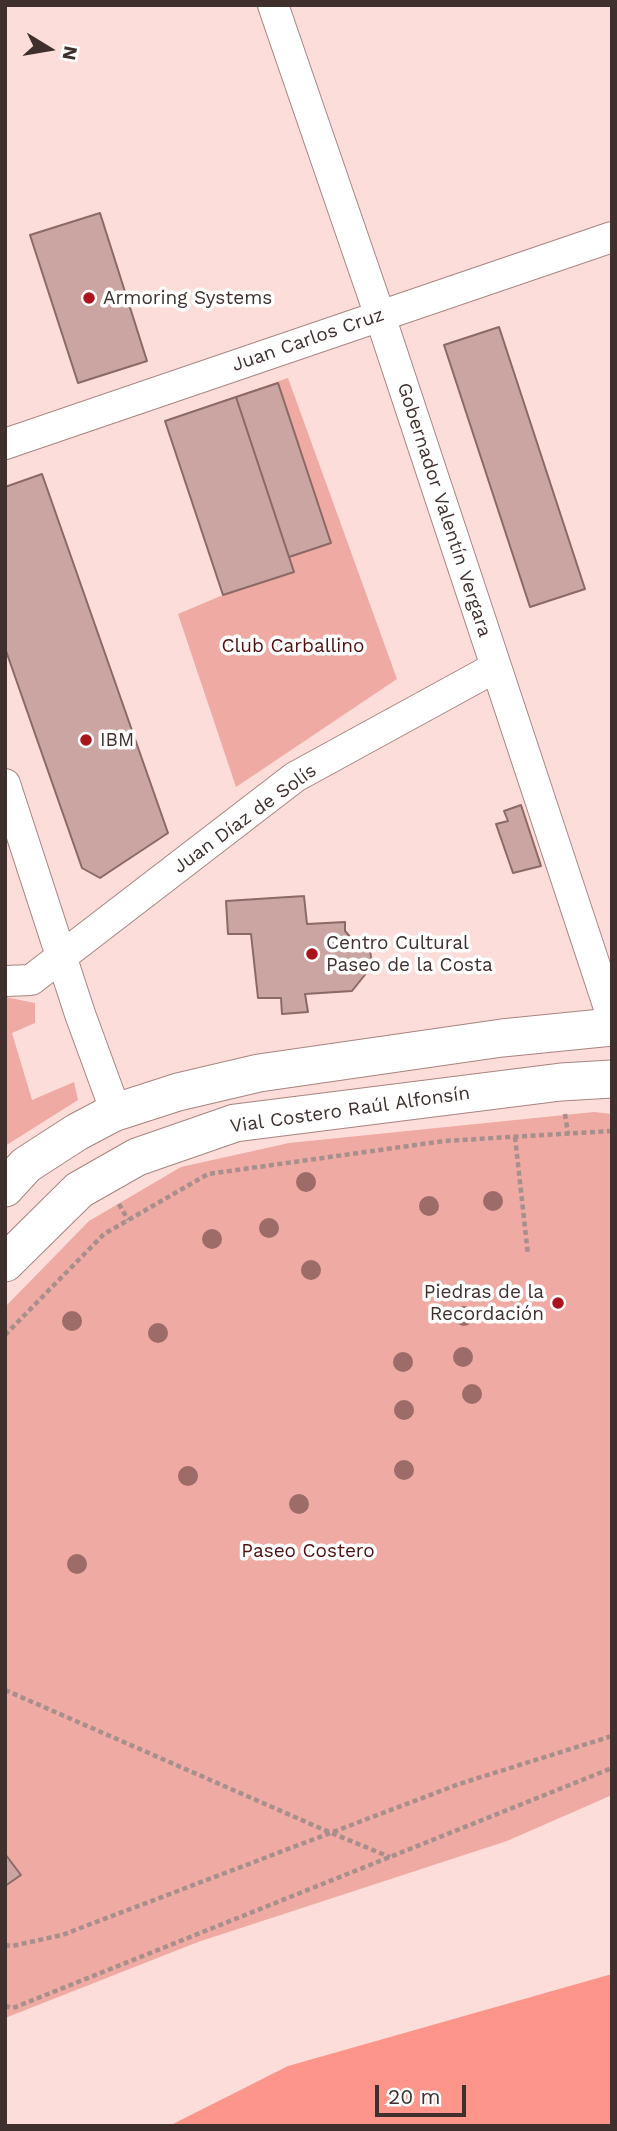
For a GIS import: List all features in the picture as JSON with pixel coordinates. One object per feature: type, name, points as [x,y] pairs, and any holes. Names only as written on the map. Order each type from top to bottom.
[{"type":"street","name":"Gobernador Valentín Vergara","points":[[273,5],[380,316],[612,1017]]},
{"type":"street","name":"Juan Carlos Cruz","points":[[5,444],[612,237]]},
{"type":"street","name":"Juan Díaz de Solís","points":[[5,981],[31,980],[295,777],[496,667]]},
{"type":"street","points":[[5,784],[102,1079],[110,1096],[113,1113]]},
{"type":"street","points":[[5,1188],[26,1165],[77,1132],[113,1113],[178,1091],[259,1073],[502,1038],[612,1027]]},
{"type":"street","name":"Vial Costero Raúl Alfonsín","points":[[5,1264],[79,1189],[138,1157],[235,1123],[561,1082],[612,1079]]},
{"type":"path","points":[[5,1335],[104,1234],[208,1174],[444,1141],[612,1131]]},
{"type":"path","points":[[514,1137],[528,1255]]},
{"type":"path","points":[[5,1690],[390,1857]]},
{"type":"path","points":[[5,1945],[12,1946],[62,1935],[459,1784],[612,1736]]},
{"type":"path","points":[[5,2006],[13,2008],[612,1768]]},
{"type":"green space","name":"Club Carballino","points":[[288,378],[397,679],[236,787],[178,614],[223,595],[165,421]]},
{"type":"green space","points":[[5,997],[35,1003],[35,1023],[12,1033],[32,1100],[74,1082],[78,1100],[5,1146]]},
{"type":"green space","name":"Paseo Costero","points":[[594,1112],[612,1114],[612,1795],[507,1841],[198,1942],[5,2018],[5,1307],[89,1221],[181,1167],[289,1143]]},
{"type":"shaded area","points":[[612,1974],[612,2126],[169,2126],[288,2066]]},
{"type":"building","name":"Armoring Systems","points":[[100,213],[147,361],[78,383],[30,235]]},
{"type":"building","points":[[499,327],[585,589],[530,607],[444,345]]},
{"type":"building","points":[[278,383],[331,543],[289,557],[236,397]]},
{"type":"building","points":[[236,397],[294,572],[223,595],[165,421]]},
{"type":"building","name":"IBM","points":[[42,474],[168,833],[100,878],[82,868],[5,648],[5,487]]},
{"type":"building","points":[[521,805],[541,866],[513,873],[496,824],[508,821],[504,811]]},
{"type":"building","name":"Centro Cultural Paseo de la Costa","points":[[304,896],[307,924],[345,922],[345,931],[353,940],[369,941],[372,966],[352,991],[305,994],[308,1012],[282,1014],[281,998],[258,998],[251,934],[228,934],[226,901]]},
{"type":"building","points":[[5,1854],[21,1875],[5,1886]]},
{"type":"place","name":"Armoring Systems","points":[[89,298]]},
{"type":"place","name":"IBM","points":[[86,740]]},
{"type":"place","name":"Centro Cultural Paseo de la Costa","points":[[312,954]]},
{"type":"place","name":"Piedras de la Recordación","points":[[558,1303]]}]
